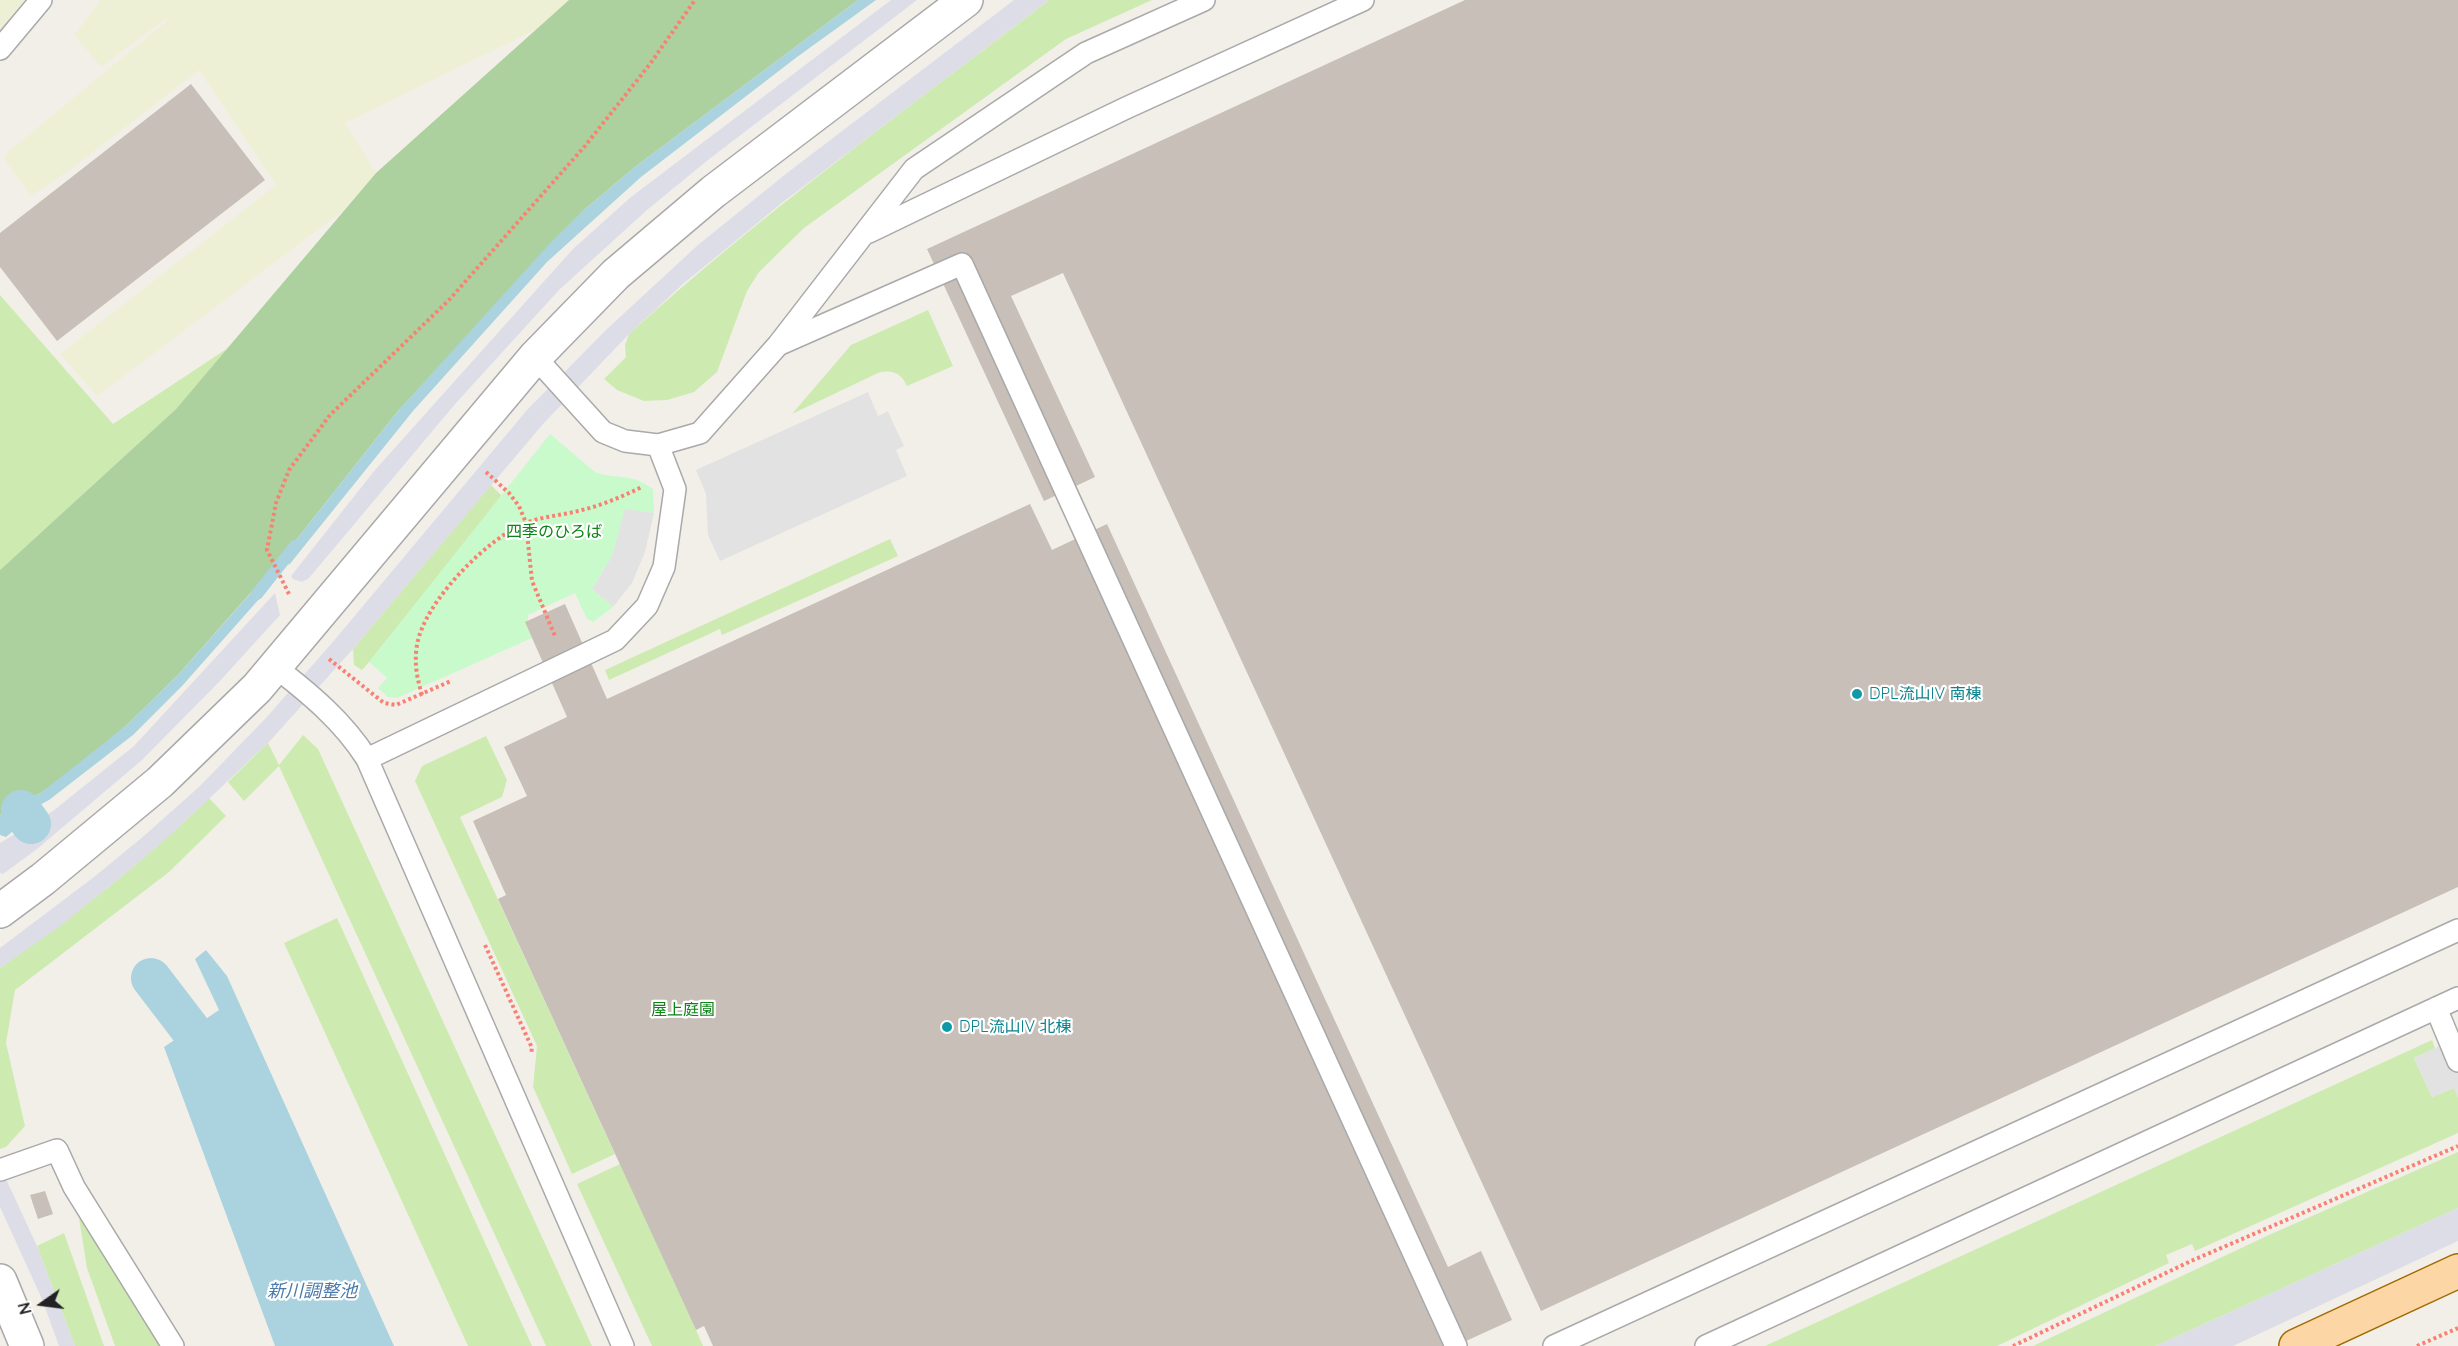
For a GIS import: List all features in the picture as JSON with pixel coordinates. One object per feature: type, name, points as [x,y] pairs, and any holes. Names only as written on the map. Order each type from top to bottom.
[{"type":"main road","points":[[2296,1346],[2458,1271]]},
{"type":"street","points":[[0,911],[43,879],[160,782],[257,688],[535,357],[616,274],[713,192],[966,0]]},
{"type":"street","points":[[0,1281],[27,1346]]},
{"type":"lane","points":[[0,49],[40,0]]},
{"type":"lane","points":[[535,357],[603,432],[625,441],[658,445],[700,433],[778,345],[914,169],[1086,53],[1204,0]]},
{"type":"lane","points":[[866,233],[1126,108],[1363,0]]},
{"type":"lane","points":[[778,345],[962,264],[1456,1346]]},
{"type":"lane","points":[[367,759],[615,640],[647,606],[664,567],[675,489],[658,445]]},
{"type":"lane","points":[[274,666],[332,714],[354,739],[367,759],[623,1346]]},
{"type":"lane","points":[[1554,1346],[2458,930]]},
{"type":"lane","points":[[1706,1346],[2458,998]]},
{"type":"lane","points":[[2436,1008],[2458,1061]]},
{"type":"lane","points":[[0,1170],[57,1150],[74,1187],[173,1346]]},
{"type":"path","points":[[283,585],[267,550],[276,503],[289,470],[330,415],[449,300],[585,146],[650,64],[695,0]]},
{"type":"path","points":[[486,471],[510,493],[519,506],[526,523],[532,580],[567,664]]},
{"type":"path","points":[[422,695],[416,672],[417,643],[430,613],[446,589],[472,559],[502,536],[526,523],[612,501],[670,474]]},
{"type":"path","points":[[544,638],[554,633]]},
{"type":"path","points":[[329,658],[384,703],[396,705],[452,681]]},
{"type":"path","points":[[2013,1346],[2191,1261],[2458,1146]]},
{"type":"path","points":[[2417,1346],[2458,1328]]},
{"type":"green space","points":[[0,0],[25,0],[0,30]]},
{"type":"green space","points":[[101,0],[569,0],[537,29],[345,123],[376,173],[344,210],[97,396],[60,354],[276,185],[199,70],[70,170],[31,196],[4,159],[9,151],[168,20],[167,18],[101,67],[74,35]]},
{"type":"green space","points":[[569,0],[858,0],[635,167],[585,209],[398,411],[285,554],[177,676],[128,724],[74,769],[42,792],[0,815],[0,570],[176,409],[376,173]]},
{"type":"green space","points":[[1049,0],[1152,0],[1066,39],[804,228],[759,272],[747,291],[717,372],[694,392],[667,400],[644,401],[617,390],[604,379],[626,357],[625,345],[629,334],[679,290],[782,204]]},
{"type":"green space","points":[[0,295],[113,424],[228,348],[176,409],[0,570]]},
{"type":"green space","points":[[928,310],[953,366],[907,386],[895,373],[878,373],[792,414],[851,345]]},
{"type":"green space","name":"四季のひろば","points":[[550,434],[595,472],[637,480],[653,489],[654,513],[625,510],[612,556],[592,589],[613,607],[593,622],[587,619],[575,593],[528,615],[528,621],[525,623],[532,638],[397,698],[388,697],[378,688],[387,678],[369,662]]},
{"type":"green space","points":[[491,485],[502,496],[362,670],[354,665],[353,649]]},
{"type":"green space","points":[[890,539],[898,556],[722,635],[720,629],[609,680],[605,670]]},
{"type":"green space","points":[[303,735],[318,749],[592,1346],[546,1346],[279,766],[244,801],[228,782],[268,743],[279,765]]},
{"type":"green space","points":[[486,736],[507,780],[502,797],[460,817],[615,1154],[572,1174],[533,1087],[537,1046],[415,781],[422,766]]},
{"type":"green space","points":[[209,798],[226,816],[169,872],[15,990],[6,1043],[25,1126],[6,1147],[0,1149],[0,968],[108,887],[160,844]]},
{"type":"green space","points":[[337,918],[532,1346],[468,1346],[284,943]]},
{"type":"green space","points":[[2432,1040],[2435,1048],[2414,1058],[2432,1097],[2454,1088],[2458,1097],[2458,1133],[2195,1251],[2192,1244],[2166,1255],[2169,1263],[1997,1346],[1765,1346]]},
{"type":"green space","points":[[2458,1152],[2458,1208],[2156,1346],[2033,1346],[2271,1234]]},
{"type":"green space","points":[[620,1164],[703,1346],[652,1346],[577,1184]]},
{"type":"green space","points":[[78,1212],[162,1346],[115,1346],[87,1268]]},
{"type":"green space","points":[[64,1233],[104,1346],[75,1346],[37,1246]]},
{"type":"shaded area","points":[[891,0],[917,0],[708,160],[647,210],[559,290],[456,403],[309,578],[302,582],[293,579],[291,576],[375,470],[573,249],[631,197]]},
{"type":"shaded area","points":[[1014,0],[1049,0],[783,202],[683,284],[629,334],[543,424],[353,649],[268,743],[176,830],[127,872],[59,927],[0,968],[0,948],[145,835],[200,786],[265,719],[332,643],[527,410],[607,329],[698,245],[787,173]]},
{"type":"shaded area","points":[[868,392],[878,416],[888,411],[904,446],[896,450],[907,476],[720,561],[708,535],[706,494],[696,470]]},
{"type":"shaded area","points":[[625,509],[654,513],[645,552],[632,583],[613,607],[592,589],[612,556]]},
{"type":"shaded area","points":[[275,593],[280,615],[219,682],[142,760],[37,849],[3,874],[0,873],[0,843],[53,811],[134,746]]},
{"type":"shaded area","points":[[2458,1037],[2458,1097],[2454,1088],[2432,1097],[2414,1058]]},
{"type":"shaded area","points":[[0,1166],[37,1246],[75,1346],[59,1346],[42,1299],[0,1207]]},
{"type":"shaded area","points":[[2458,1208],[2458,1241],[2233,1346],[2156,1346]]},
{"type":"water","points":[[858,0],[876,0],[797,57],[641,177],[547,262],[413,411],[289,565],[285,554],[398,411],[552,241],[585,209],[635,167]]},
{"type":"water","points":[[265,577],[268,589],[182,686],[133,735],[49,800],[8,822],[13,831],[6,837],[0,835],[0,815],[42,792],[128,724],[177,676]]},
{"type":"water","name":"新川調整池","points":[[206,950],[227,976],[394,1346],[275,1346],[164,1047],[219,1010],[195,959]]},
{"type":"building","name":"DPL流山IV 南棟","points":[[1465,0],[2458,0],[2458,887],[1541,1311],[1063,273],[1011,296],[1095,477],[1044,501],[927,249]]},
{"type":"building","points":[[191,84],[265,180],[57,341],[0,267],[0,233]]},
{"type":"building","name":"DPL流山IV 北棟","points":[[1030,504],[1052,550],[1107,524],[1448,1267],[1481,1251],[1512,1320],[1455,1346],[713,1346],[704,1326],[696,1330],[498,899],[506,895],[473,821],[527,796],[504,747],[567,717],[525,622],[565,604],[607,699]]},
{"type":"building","points":[[45,1191],[53,1214],[38,1219],[30,1195]]},
{"type":"waterway","points":[[257,594],[295,546]]},
{"type":"waterway","points":[[21,810],[31,824]]},
{"type":"waterway","points":[[151,978],[190,1029]]},
{"type":"place","name":"DPL流山IV 南棟","points":[[1857,694]]},
{"type":"place","name":"DPL流山IV 北棟","points":[[947,1027]]},
{"type":"park label","name":"屋上庭園","points":[[683,1010]]}]
